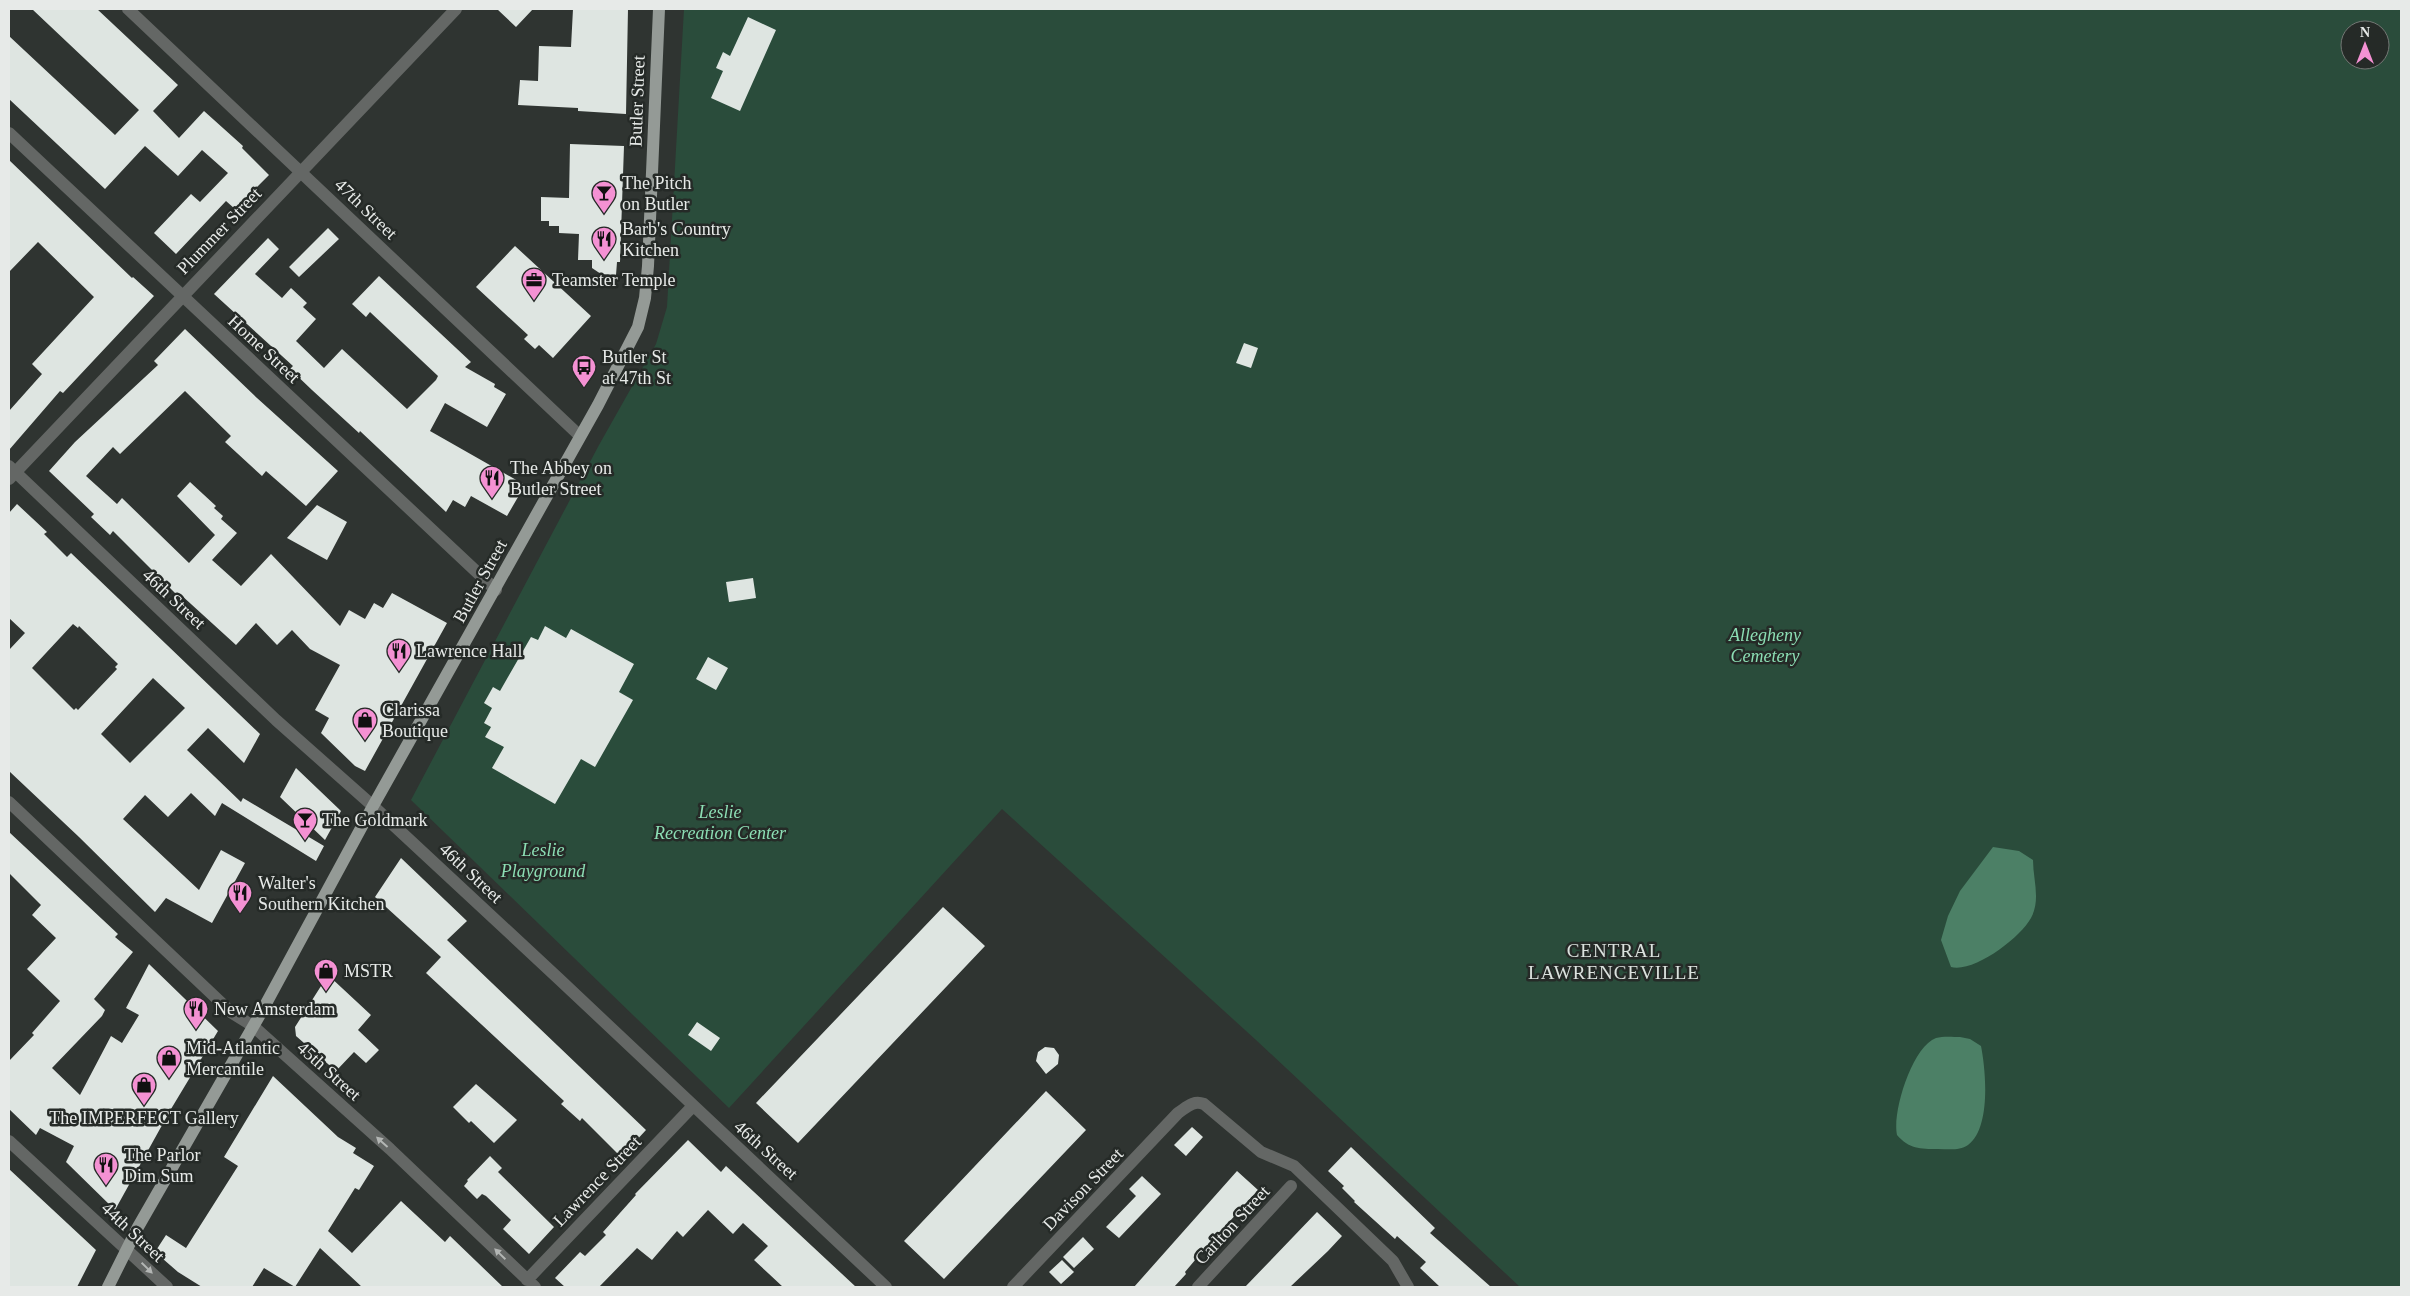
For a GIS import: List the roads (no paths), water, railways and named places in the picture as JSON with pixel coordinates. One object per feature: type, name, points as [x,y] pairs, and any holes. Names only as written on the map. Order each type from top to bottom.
[{"type":"main road","name":"Butler Street","points":[[108,1287],[127,1249],[253,1026],[373,806],[496,590],[638,327],[645,298],[659,9]]},
{"type":"street","name":"47th Street","points":[[128,9],[580,436]]},
{"type":"street","name":"Plummer Street","points":[[11,472],[456,9]]},
{"type":"street","name":"Home Street","points":[[9,132],[496,590]]},
{"type":"street","name":"46th Street","points":[[11,472],[276,720],[373,806],[886,1287]]},
{"type":"street","name":"45th Street","points":[[9,802],[232,1014],[253,1026],[390,1149],[531,1284]]},
{"type":"street","name":"Davison Street","points":[[1013,1287],[1178,1114],[1191,1104],[1204,1104],[1261,1152],[1294,1166],[1394,1261],[1408,1287]]},
{"type":"street","name":"Lawrence Street","points":[[531,1284],[692,1107]]},
{"type":"street","name":"44th Street","points":[[9,1141],[167,1287]]},
{"type":"street","name":"Carlton Street","points":[[1198,1287],[1291,1186]]},
{"type":"place","name":"The Pitch on Butler","points":[[604,214]]},
{"type":"place","name":"Barb's Country Kitchen","points":[[604,260]]},
{"type":"place","name":"Teamster Temple","points":[[534,301]]},
{"type":"place","name":"Butler St at 47th St","points":[[584,388]]},
{"type":"place","name":"The Abbey on Butler Street","points":[[492,499]]},
{"type":"place","name":"Lawrence Hall","points":[[399,672]]},
{"type":"place","name":"Clarissa Boutique","points":[[365,741]]},
{"type":"place","name":"The Goldmark","points":[[305,841]]},
{"type":"place","name":"Walter's Southern Kitchen","points":[[240,914]]},
{"type":"place","name":"MSTR","points":[[326,992]]},
{"type":"place","name":"New Amsterdam","points":[[196,1030]]},
{"type":"place","name":"Mid-Atlantic Mercantile","points":[[169,1079]]},
{"type":"place","name":"The IMPERFECT Gallery","points":[[144,1106]]},
{"type":"place","name":"The Parlor Dim Sum","points":[[106,1186]]},
{"type":"district","name":"CENTRAL LAWRENCEVILLE","points":[[1614,961]]},
{"type":"park label","name":"Allegheny Cemetery","points":[[1765,645]]},
{"type":"park label","name":"Leslie Recreation Center","points":[[720,822]]},
{"type":"park label","name":"Leslie Playground","points":[[543,860]]}]
